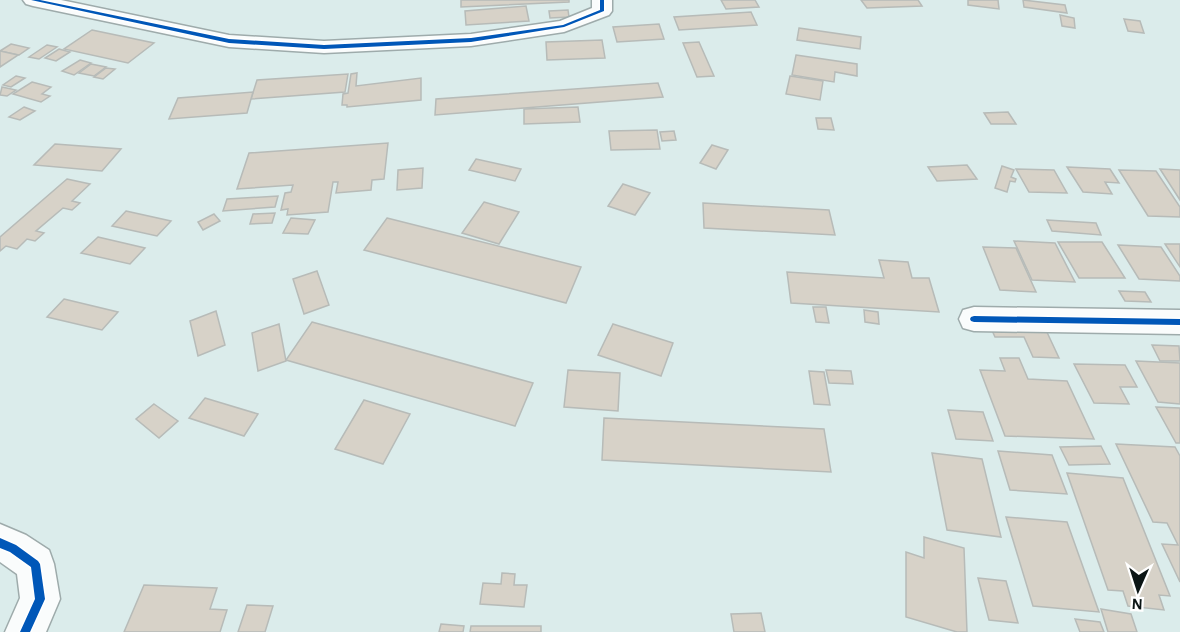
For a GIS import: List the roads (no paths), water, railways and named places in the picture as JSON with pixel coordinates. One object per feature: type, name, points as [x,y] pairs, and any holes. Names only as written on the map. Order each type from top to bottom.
[{"type":"street","points":[[33,0],[229,41],[324,47],[471,40],[564,26],[602,11],[602,0]]},
{"type":"street","points":[[974,319],[1180,322]]},
{"type":"street","points":[[0,543],[13,548],[35,564],[40,598],[26,632]]}]
